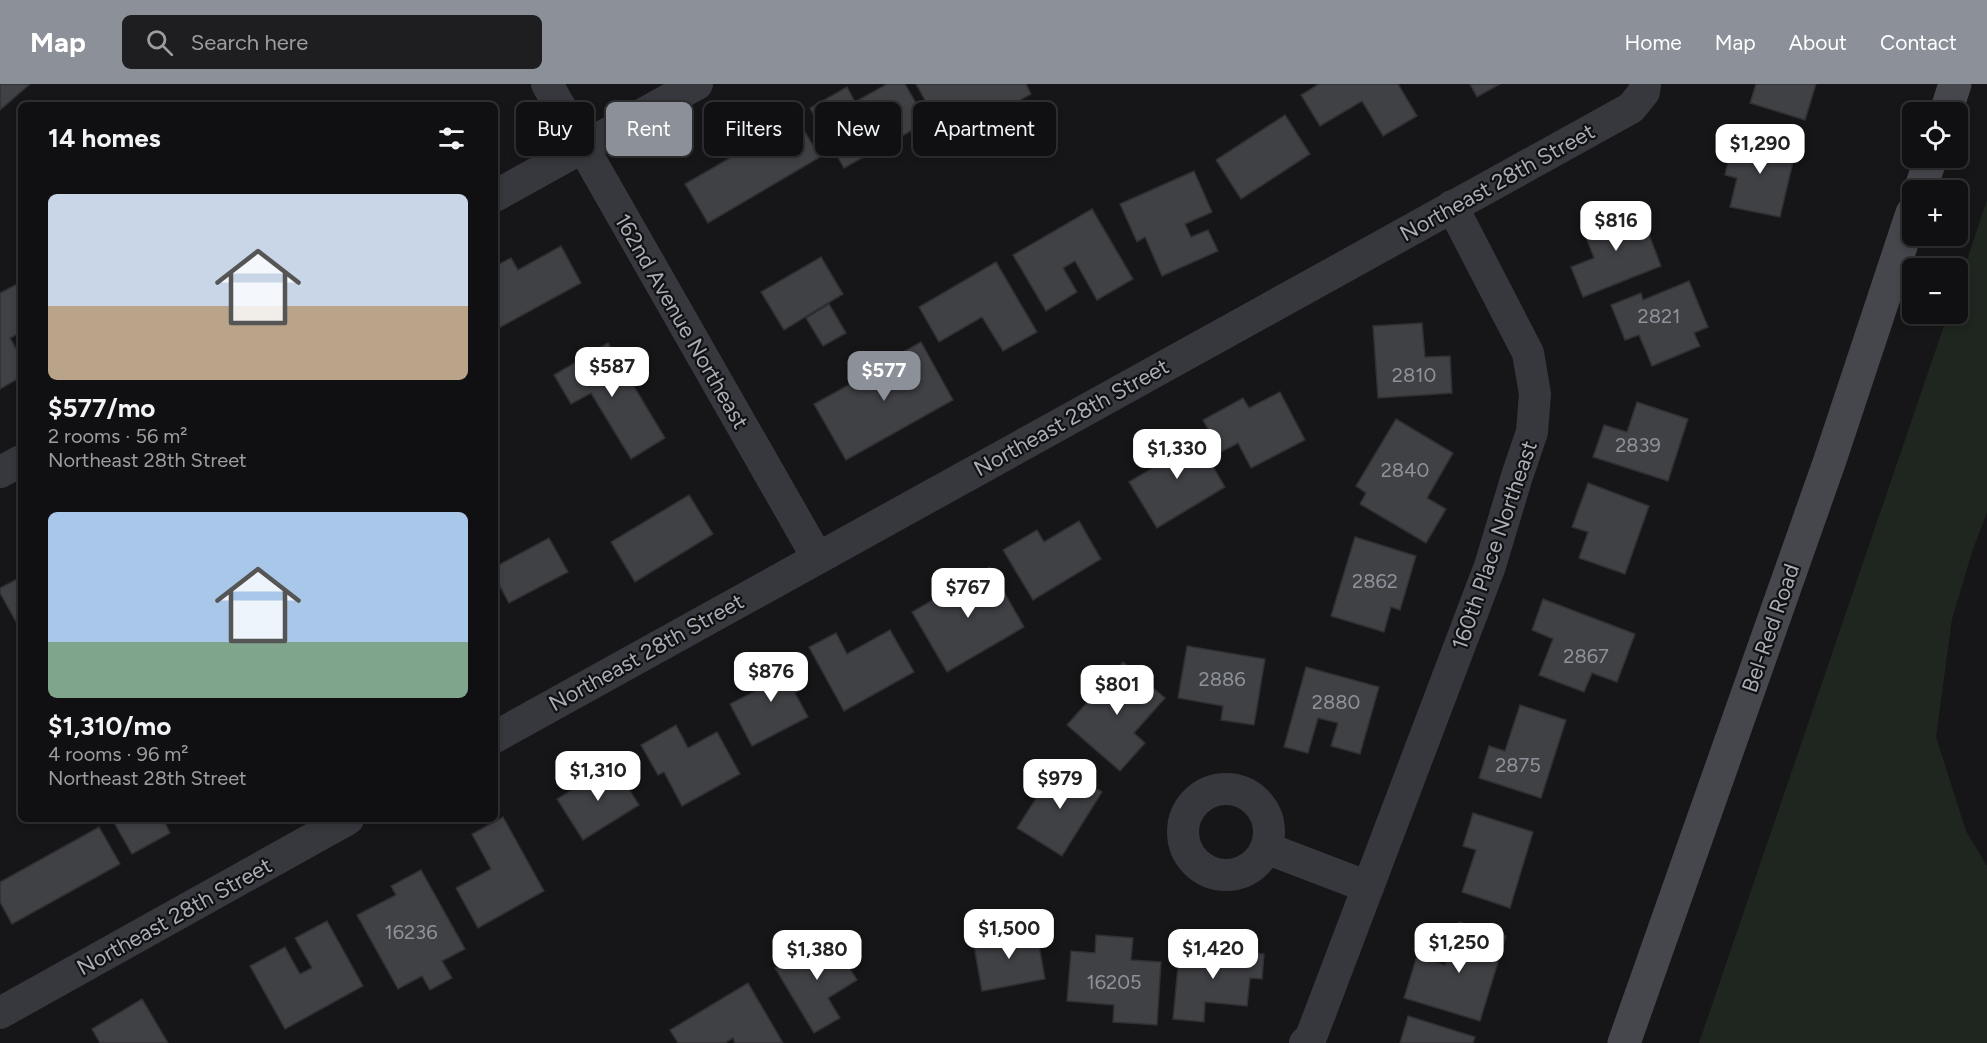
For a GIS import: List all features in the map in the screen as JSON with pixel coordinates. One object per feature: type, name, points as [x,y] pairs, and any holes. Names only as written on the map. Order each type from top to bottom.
[{"type":"main road","points":[[1950,102],[1956,84]]},
{"type":"main road","name":"Bel-Red Road","points":[[1624,1043],[1830,460],[1902,243]]},
{"type":"street","name":"162nd Avenue Northeast","points":[[547,84],[557,102]]},
{"type":"street","points":[[594,140],[697,84]]},
{"type":"street","name":"Northeast 28th Street","points":[[498,735],[1631,108],[1644,88]]},
{"type":"street","points":[[498,194],[566,156]]},
{"type":"street","name":"162nd Avenue Northeast","points":[[587,156],[817,557]]},
{"type":"street","name":"160th Place Northeast","points":[[1305,1043],[1311,1037],[1490,566],[1532,432],[1535,394],[1528,353],[1452,206]]},
{"type":"street","points":[[0,472],[18,463]]},
{"type":"street","name":"Northeast 28th Street","points":[[0,1013],[343,822]]},
{"type":"street","points":[[1266,848],[1368,887]]},
{"type":"shaded area","points":[[1987,200],[1987,512],[1972,552],[1952,619],[1936,737],[1966,831],[1987,866],[1987,1043],[1699,1043],[1945,324],[1968,324],[1968,258]]},
{"type":"building","points":[[0,84],[30,84],[0,110]]},
{"type":"building","points":[[887,84],[905,84],[915,102],[913,102],[913,130],[901,136],[901,102],[855,102]]},
{"type":"building","points":[[916,84],[1026,84],[1031,94],[1017,102],[926,102]]},
{"type":"building","points":[[1319,84],[1398,84],[1417,116],[1383,136],[1362,101],[1320,126],[1301,95]]},
{"type":"building","points":[[1470,84],[1500,84],[1477,97]]},
{"type":"building","points":[[1756,84],[1816,84],[1805,120],[1750,103]]},
{"type":"building","points":[[847,87],[855,102],[821,102]]},
{"type":"building","points":[[815,105],[815,117],[810,108]]},
{"type":"building","points":[[1285,115],[1310,154],[1241,199],[1216,160]]},
{"type":"building","points":[[803,129],[815,149],[815,156],[820,157],[708,223],[685,184],[733,156],[803,156]]},
{"type":"building","points":[[1734,136],[1796,149],[1780,217],[1730,207],[1737,178],[1725,175]]},
{"type":"building","points":[[837,156],[866,156],[844,168]]},
{"type":"building","points":[[1194,171],[1212,212],[1185,224],[1191,237],[1208,230],[1218,251],[1162,276],[1145,237],[1137,242],[1120,204]]},
{"type":"building","points":[[1638,206],[1661,266],[1583,297],[1571,267],[1594,258],[1582,227]]},
{"type":"building","points":[[1092,209],[1133,279],[1097,300],[1075,261],[1063,268],[1077,292],[1046,311],[1013,255]]},
{"type":"building","points":[[561,246],[581,283],[498,328],[498,264],[511,258],[518,270]]},
{"type":"building","points":[[821,257],[843,294],[784,330],[761,292]]},
{"type":"building","points":[[996,262],[1037,332],[1003,351],[982,317],[939,342],[919,307]]},
{"type":"building","points":[[1689,281],[1708,327],[1694,333],[1700,346],[1652,366],[1639,335],[1625,340],[1611,305],[1641,293],[1643,300]]},
{"type":"building","points":[[18,284],[18,334],[10,338],[18,352],[18,379],[0,389],[0,293]]},
{"type":"building","points":[[829,304],[846,333],[823,346],[806,318]]},
{"type":"building","points":[[1422,323],[1425,357],[1450,356],[1452,393],[1378,398],[1373,326]]},
{"type":"building","points":[[921,342],[953,400],[846,460],[814,404],[872,372],[879,383],[892,375],[885,362]]},
{"type":"building","points":[[608,343],[665,438],[631,459],[591,393],[571,404],[554,375]]},
{"type":"building","points":[[1280,392],[1305,440],[1251,468],[1238,443],[1221,452],[1203,420],[1243,398],[1249,408]]},
{"type":"building","points":[[1637,402],[1688,419],[1668,481],[1593,457],[1604,425],[1627,432]]},
{"type":"building","points":[[1396,419],[1453,453],[1427,498],[1446,509],[1426,543],[1360,504],[1366,493],[1356,486]]},
{"type":"building","points":[[1191,430],[1225,487],[1157,528],[1129,482],[1159,464],[1152,453]]},
{"type":"building","points":[[1588,483],[1649,506],[1625,574],[1579,558],[1588,532],[1572,527]]},
{"type":"building","points":[[689,495],[713,534],[635,582],[611,542]]},
{"type":"building","points":[[1079,521],[1101,559],[1033,600],[1003,550],[1037,530],[1044,542]]},
{"type":"building","points":[[1355,537],[1416,556],[1400,610],[1391,607],[1384,632],[1331,616]]},
{"type":"building","points":[[549,538],[568,572],[509,603],[498,583],[498,565]]},
{"type":"building","points":[[990,567],[1024,627],[947,672],[912,612]]},
{"type":"building","points":[[18,579],[18,626],[0,593],[0,588]]},
{"type":"building","points":[[1543,599],[1635,634],[1617,682],[1592,673],[1584,692],[1539,675],[1553,639],[1532,630]]},
{"type":"building","points":[[890,630],[914,672],[844,711],[809,647],[836,633],[847,654]]},
{"type":"building","points":[[1187,646],[1265,659],[1254,725],[1221,720],[1223,706],[1178,698]]},
{"type":"building","points":[[788,657],[803,688],[795,693],[808,717],[752,746],[730,704],[761,688],[754,675]]},
{"type":"building","points":[[1123,662],[1165,698],[1134,733],[1145,743],[1120,771],[1067,725]]},
{"type":"building","points":[[1306,667],[1379,687],[1360,754],[1331,746],[1338,723],[1318,718],[1308,753],[1284,747]]},
{"type":"building","points":[[1520,705],[1566,720],[1541,798],[1479,778],[1489,746],[1505,751]]},
{"type":"building","points":[[676,725],[688,748],[717,732],[740,774],[682,806],[664,772],[658,775],[641,745]]},
{"type":"building","points":[[613,764],[639,805],[583,840],[557,799]]},
{"type":"building","points":[[1058,764],[1102,792],[1062,856],[1017,828]]},
{"type":"building","points":[[1473,813],[1533,832],[1510,908],[1462,892],[1476,850],[1463,846]]},
{"type":"building","points":[[503,817],[544,891],[478,928],[456,888],[491,869],[472,834],[498,822]]},
{"type":"building","points":[[114,822],[164,822],[170,833],[132,854]]},
{"type":"building","points":[[99,827],[120,864],[12,924],[0,902],[0,882]]},
{"type":"building","points":[[421,870],[465,949],[442,961],[452,978],[430,990],[422,976],[398,989],[357,915],[396,895],[391,886]]},
{"type":"building","points":[[327,921],[363,986],[285,1029],[250,966],[285,947],[300,974],[312,968],[295,938]]},
{"type":"building","points":[[1459,922],[1506,936],[1480,1021],[1404,998],[1417,956],[1445,965]]},
{"type":"building","points":[[1036,928],[1045,979],[982,991],[973,940]]},
{"type":"building","points":[[829,935],[857,980],[828,998],[840,1018],[814,1033],[775,968]]},
{"type":"building","points":[[1096,935],[1133,938],[1131,960],[1161,962],[1157,1025],[1113,1022],[1114,1005],[1067,1001],[1071,951],[1095,953]]},
{"type":"building","points":[[1180,945],[1264,954],[1262,979],[1250,978],[1247,1006],[1205,1002],[1204,1022],[1173,1019]]},
{"type":"building","points":[[748,983],[783,1043],[735,1043],[733,1038],[725,1043],[678,1043],[670,1030]]},
{"type":"building","points":[[142,999],[168,1043],[100,1043],[92,1029]]},
{"type":"building","points":[[1408,1016],[1475,1037],[1473,1043],[1400,1043]]}]
